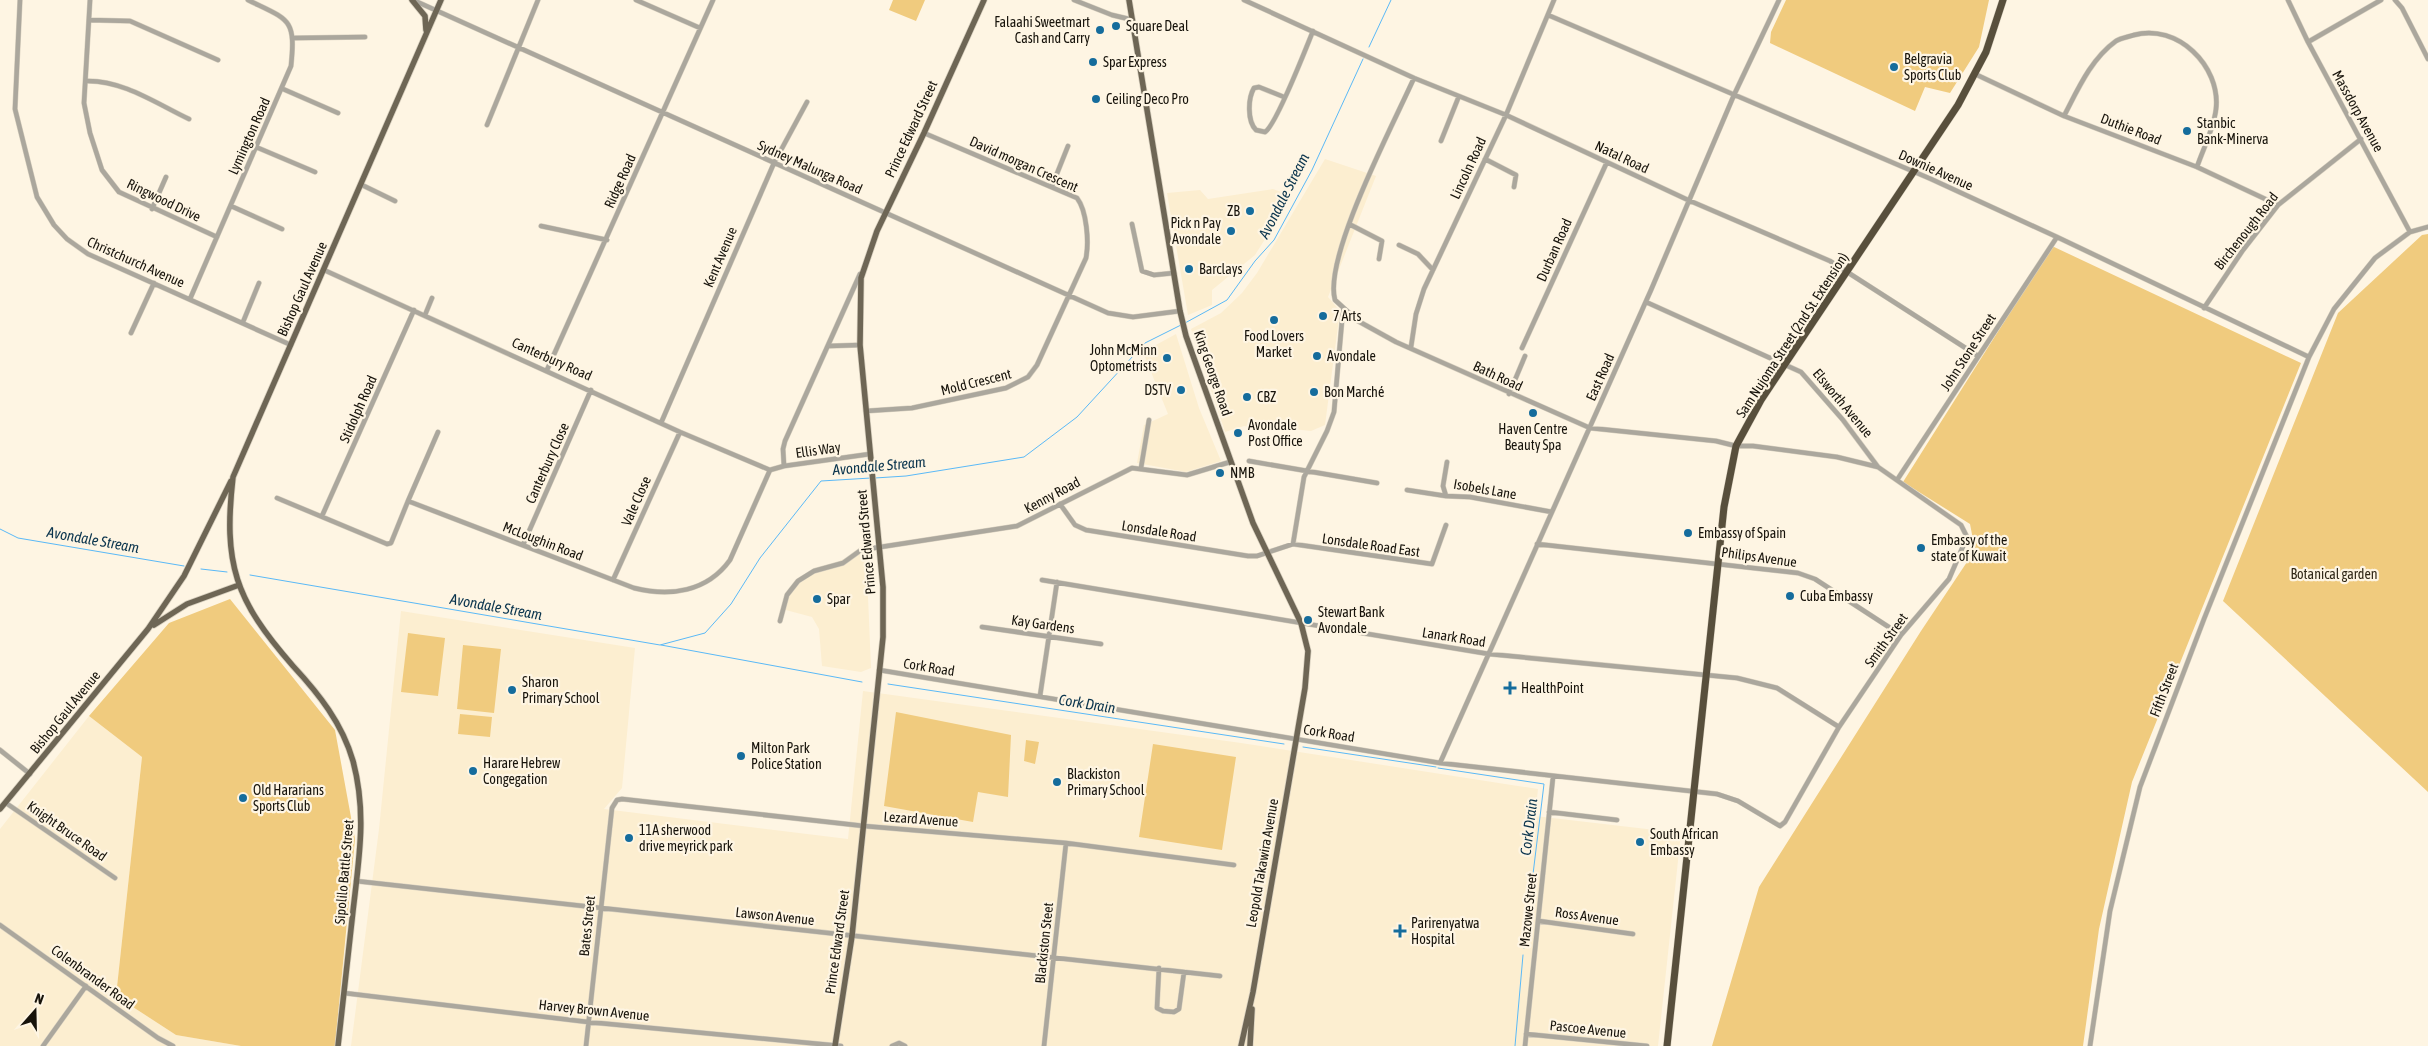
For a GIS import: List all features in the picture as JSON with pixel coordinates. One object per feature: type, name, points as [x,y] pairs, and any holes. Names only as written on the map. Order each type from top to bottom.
[{"type":"highway","name":"Sam Nujoma Street (2nd St. Extension)","points":[[1667,1046],[1718,563],[1727,489],[1736,446],[1754,413],[1958,105],[1975,74],[1992,36],[2003,0]]},
{"type":"main road","points":[[412,0],[424,16],[426,32]]},
{"type":"main road","name":"Bishop Gaul Avenue","points":[[239,585],[230,549],[229,510],[233,477],[362,185],[441,0]]},
{"type":"main road","name":"Prince Edward Street","points":[[837,1046],[864,826],[884,606],[860,345],[860,293],[865,262],[885,213],[924,133],[984,0]]},
{"type":"main road","name":"King George Road","points":[[1129,0],[1180,311],[1186,336],[1230,462],[1266,553],[1291,599],[1301,623],[1308,651],[1307,674],[1296,739]]},
{"type":"main road","points":[[148,629],[184,576],[233,477]]},
{"type":"main road","points":[[148,629],[170,613],[187,604],[239,585]]},
{"type":"main road","name":"Sipolilo Battle Street","points":[[239,585],[262,629],[332,714],[348,746],[357,780],[362,822],[338,1046]]},
{"type":"main road","name":"Bishop Gaul Avenue","points":[[0,810],[148,629]]},
{"type":"main road","name":"Leopold Takawira Avenue","points":[[1241,1046],[1253,992],[1296,739]]},
{"type":"main road","name":"Leopold Takawira Avenue","points":[[1250,1046],[1253,992]]},
{"type":"street","name":"Christchurch Avenue","points":[[20,0],[15,109],[40,204],[54,225],[79,249],[291,345]]},
{"type":"street","name":"Ringwood Drive","points":[[90,0],[84,103],[90,133],[102,170],[119,192],[152,209],[217,237]]},
{"type":"street","points":[[248,0],[285,20],[294,38],[365,37]]},
{"type":"street","name":"Sydney Malunga Road","points":[[412,0],[518,46],[1108,313],[1122,316],[1143,316],[1180,311]]},
{"type":"street","points":[[486,125],[538,0]]},
{"type":"street","points":[[636,0],[700,28]]},
{"type":"street","name":"Ridge Road","points":[[547,370],[607,240],[713,0]]},
{"type":"street","points":[[1074,0],[1097,11],[1133,20]]},
{"type":"street","name":"Natal Road","points":[[1246,0],[1414,78],[1506,115],[1688,200],[1772,235],[1849,272],[1978,356]]},
{"type":"street","name":"Lincoln Road","points":[[1411,347],[1416,314],[1433,270],[1506,115],[1554,0]]},
{"type":"street","name":"East Road","points":[[1440,763],[1646,302],[1688,200],[1778,0]]},
{"type":"street","name":"Massdorp Avenue","points":[[2288,0],[2308,42],[2410,232]]},
{"type":"street","points":[[2308,42],[2381,0]]},
{"type":"street","points":[[2395,0],[2402,8],[2428,59]]},
{"type":"street","name":"Downie Avenue","points":[[1548,15],[1914,172],[2057,236],[2309,357]]},
{"type":"street","points":[[89,20],[130,21],[218,60]]},
{"type":"street","points":[[1284,97],[1259,87],[1254,88],[1251,93],[1250,121],[1256,130],[1265,132],[1268,130],[1284,97],[1314,31]]},
{"type":"street","points":[[2064,116],[2086,75],[2100,54],[2117,40],[2145,32],[2165,35],[2186,44],[2204,62],[2215,84],[2216,110],[2197,168]]},
{"type":"street","name":"Lymington Road","points":[[190,299],[283,89],[291,66],[294,38]]},
{"type":"street","name":"Duthie Road","points":[[1975,74],[2064,116],[2197,168],[2278,205]]},
{"type":"street","points":[[1293,544],[1307,470],[1332,419],[1343,309],[1335,300],[1333,281],[1341,248],[1349,224],[1414,78]]},
{"type":"street","points":[[86,81],[102,81],[115,84],[189,119]]},
{"type":"street","points":[[283,89],[338,113]]},
{"type":"street","points":[[1441,141],[1459,96]]},
{"type":"street","name":"Kent Avenue","points":[[661,423],[774,163],[807,102]]},
{"type":"street","name":"David morgan Crescent","points":[[924,133],[1077,198],[1083,210],[1088,251],[1070,296]]},
{"type":"street","name":"Birchenough Road","points":[[2204,308],[2238,256],[2278,205],[2361,139]]},
{"type":"street","points":[[1052,186],[1068,146]]},
{"type":"street","points":[[256,147],[314,172]]},
{"type":"street","points":[[1485,158],[1516,175],[1514,187]]},
{"type":"street","name":"Durban Road","points":[[1522,348],[1607,162]]},
{"type":"street","points":[[152,209],[166,177]]},
{"type":"street","points":[[362,185],[395,201]]},
{"type":"street","points":[[231,206],[282,229]]},
{"type":"street","points":[[1132,224],[1142,271],[1154,275],[1174,273]]},
{"type":"street","points":[[1349,224],[1382,241],[1379,259]]},
{"type":"street","points":[[541,226],[607,240]]},
{"type":"street","points":[[2410,232],[2428,227]]},
{"type":"street","name":"Fifth Street","points":[[2090,1046],[2110,911],[2140,787],[2200,628],[2309,357],[2334,309],[2375,258],[2410,232]]},
{"type":"street","name":"John Stone Street","points":[[1898,480],[2057,236]]},
{"type":"street","points":[[1399,244],[1418,254],[1433,270]]},
{"type":"street","points":[[784,466],[783,449],[785,441],[865,262]]},
{"type":"street","name":"Canterbury Road","points":[[324,270],[680,432],[770,470]]},
{"type":"street","points":[[242,322],[259,283]]},
{"type":"street","points":[[131,333],[154,284]]},
{"type":"street","name":"Mold Crescent","points":[[866,411],[934,404],[1006,388],[1021,382],[1028,378],[1037,365],[1070,296]]},
{"type":"street","points":[[425,315],[432,298]]},
{"type":"street","name":"Elsworth Avenue","points":[[1646,302],[1801,372],[1867,449],[1878,467]]},
{"type":"street","name":"Bath Road","points":[[1343,309],[1358,321],[1396,342],[1411,347],[1509,394],[1590,428],[1716,441],[1736,446],[1753,446],[1837,457],[1878,467],[1898,480]]},
{"type":"street","name":"Stidolph Road","points":[[322,516],[414,310]]},
{"type":"street","points":[[829,346],[860,345]]},
{"type":"street","points":[[1509,394],[1525,356]]},
{"type":"street","name":"Canterbury Close","points":[[523,545],[591,390]]},
{"type":"street","points":[[1141,468],[1149,420]]},
{"type":"street","points":[[278,498],[387,544],[391,543],[438,432]]},
{"type":"street","name":"Vale Close","points":[[613,580],[680,432]]},
{"type":"street","name":"Ellis Way","points":[[770,470],[784,466],[870,454]]},
{"type":"street","points":[[1249,461],[1377,483]]},
{"type":"street","name":"Kenny Road","points":[[780,621],[787,595],[798,581],[814,572],[844,563],[861,550],[1016,526],[1126,470],[1141,468],[1187,475],[1230,462]]},
{"type":"street","name":"Isobels Lane","points":[[1446,462],[1443,486],[1446,496],[1470,497],[1552,512]]},
{"type":"street","name":"McLoughin Road","points":[[408,501],[634,588],[662,593],[678,593],[712,580],[730,560],[770,470]]},
{"type":"street","name":"Smith Street","points":[[1771,822],[1780,826],[1785,822],[1839,727],[1901,635],[1948,580],[1968,537],[1961,525],[1898,480]]},
{"type":"street","points":[[1407,490],[1446,496]]},
{"type":"street","name":"Lonsdale Road","points":[[1060,504],[1076,525],[1086,530],[1241,556],[1257,556],[1266,553]]},
{"type":"street","name":"Lonsdale Road East","points":[[1266,553],[1293,544],[1432,564],[1446,525]]},
{"type":"street","name":"Philips Avenue","points":[[1537,544],[1718,563],[1791,572],[1808,576],[1901,635]]},
{"type":"street","name":"Lanark Road","points":[[1042,580],[1489,654],[1706,674],[1758,682],[1777,688],[1839,727]]},
{"type":"street","points":[[1040,696],[1057,582]]},
{"type":"street","name":"Kay Gardens","points":[[982,626],[1101,644]]},
{"type":"street","name":"Cork Road","points":[[879,670],[1440,763],[1553,777],[1694,790],[1726,796],[1750,808],[1771,822]]},
{"type":"street","points":[[0,750],[30,774]]},
{"type":"street","name":"Mazowe Street","points":[[1525,1046],[1553,777]]},
{"type":"street","name":"Lezard Avenue","points":[[612,808],[617,800],[622,799],[864,826],[1066,844],[1234,865]]},
{"type":"street","name":"Knight Bruce Road","points":[[6,803],[115,878]]},
{"type":"street","name":"Bates Street","points":[[586,1046],[612,808]]},
{"type":"street","points":[[1549,812],[1617,820]]},
{"type":"street","name":"Blackiston Steet","points":[[1044,1046],[1066,844]]},
{"type":"street","name":"Lawson Avenue","points":[[356,880],[852,936],[1054,956],[1220,976]]},
{"type":"street","name":"Ross Avenue","points":[[1539,921],[1633,934]]},
{"type":"street","name":"Colenbrander Road","points":[[0,924],[158,1038],[173,1046]]},
{"type":"street","points":[[1159,968],[1157,1008],[1163,1011],[1174,1012],[1179,1009],[1184,972]]},
{"type":"street","points":[[43,1046],[86,986]]},
{"type":"street","name":"Harvey Brown Avenue","points":[[344,993],[588,1022],[837,1046]]},
{"type":"street","name":"Pascoe Avenue","points":[[1526,1034],[1647,1046]]},
{"type":"street","points":[[892,1046],[899,1044],[905,1046]]},
{"type":"shaded area","points":[[1325,159],[1376,176],[1328,297],[1340,311],[1325,425],[1311,431],[1265,426],[1261,429],[1244,426],[1225,432],[1191,329],[1221,313],[1242,293],[1257,273]]},
{"type":"shaded area","points":[[1273,189],[1292,196],[1255,255],[1212,290],[1212,305],[1188,315],[1167,193],[1200,190],[1208,199]]},
{"type":"shaded area","points":[[1176,334],[1199,408],[1221,461],[1186,472],[1137,463],[1144,425],[1168,414],[1143,352]]},
{"type":"shaded area","points":[[866,549],[871,668],[861,672],[822,666],[819,629],[812,617],[782,609],[787,592],[815,572]]},
{"type":"shaded area","points":[[401,611],[635,648],[622,788],[604,809],[848,839],[863,691],[1241,743],[1538,789],[1535,816],[1681,833],[1658,1046],[351,1046],[379,829]]},
{"type":"shaded area","points":[[89,716],[142,757],[116,996],[176,1035],[241,1046],[0,1046],[0,829]]},
{"type":"green space","points":[[893,0],[925,0],[916,21],[889,10]]},
{"type":"green space","name":"Belgravia Sports Club","points":[[1786,0],[1989,0],[1979,47],[1950,93],[1925,87],[1915,111],[1770,43],[1771,32]]},
{"type":"green space","name":"Botanical garden","points":[[2428,234],[2428,792],[2223,601],[2338,313],[2422,235]]},
{"type":"green space","points":[[2052,246],[2301,363],[2132,782],[2099,929],[2083,1046],[1712,1046],[1759,887],[1921,631],[1975,550],[1970,524],[1903,482]]},
{"type":"green space","name":"Old Hararians Sports Club","points":[[230,599],[335,730],[355,839],[335,1046],[241,1046],[176,1035],[116,996],[142,757],[89,716],[169,623]]},
{"type":"green space","points":[[408,633],[445,638],[438,696],[401,692]]},
{"type":"green space","points":[[463,645],[501,649],[494,713],[457,709]]},
{"type":"green space","points":[[896,712],[1011,735],[1008,797],[978,792],[973,822],[884,806]]},
{"type":"green space","points":[[460,714],[492,717],[490,737],[458,734]]},
{"type":"green space","points":[[1026,740],[1039,742],[1035,764],[1024,761]]},
{"type":"green space","points":[[1153,744],[1236,757],[1222,850],[1139,837]]},
{"type":"waterway","name":"Avondale Stream","points":[[1369,47],[1391,0]]},
{"type":"waterway","name":"Avondale Stream","points":[[1185,323],[1227,300],[1255,261],[1274,240],[1312,170],[1363,59]]},
{"type":"waterway","name":"Avondale Stream","points":[[875,478],[906,476],[1024,457],[1077,417],[1145,343],[1181,325]]},
{"type":"waterway","name":"Avondale Stream","points":[[250,575],[660,645],[705,633],[731,604],[760,558],[821,481],[871,478]]},
{"type":"waterway","name":"Avondale Stream","points":[[0,529],[18,538],[184,566]]},
{"type":"waterway","name":"Avondale Stream","points":[[201,569],[227,572]]},
{"type":"waterway","name":"Cork Drain","points":[[661,645],[862,682]]},
{"type":"waterway","name":"Cork Drain","points":[[888,684],[1284,744]]},
{"type":"waterway","name":"Cork Drain","points":[[1303,747],[1436,767]]},
{"type":"waterway","name":"Cork Drain","points":[[1438,768],[1544,784],[1524,948]]},
{"type":"waterway","name":"Cork Drain","points":[[1515,1046],[1523,955]]},
{"type":"place","name":"Square Deal","points":[[1116,26]]},
{"type":"place","name":"Falaahi Sweetmart Cash and Carry","points":[[1100,30]]},
{"type":"place","name":"Spar Express","points":[[1093,62]]},
{"type":"place","name":"Belgravia Sports Club","points":[[1894,67]]},
{"type":"place","name":"Ceiling Deco Pro","points":[[1096,99]]},
{"type":"place","name":"Stanbic Bank-Minerva","points":[[2187,131]]},
{"type":"place","name":"ZB","points":[[1250,211]]},
{"type":"place","name":"Pick n Pay Avondale","points":[[1231,231]]},
{"type":"place","name":"Barclays","points":[[1189,269]]},
{"type":"place","name":"7 Arts","points":[[1323,316]]},
{"type":"place","name":"Food Lovers Market","points":[[1274,320]]},
{"type":"place","name":"Avondale","points":[[1317,356]]},
{"type":"place","name":"John McMinn Optometrists","points":[[1167,358]]},
{"type":"place","name":"DSTV","points":[[1181,390]]},
{"type":"place","name":"Bon Marché","points":[[1314,392]]},
{"type":"place","name":"CBZ","points":[[1247,397]]},
{"type":"place","name":"Haven Centre Beauty Spa","points":[[1533,413]]},
{"type":"place","name":"Avondale Post Office","points":[[1238,433]]},
{"type":"place","name":"NMB","points":[[1220,473]]},
{"type":"place","name":"Embassy of Spain","points":[[1688,533]]},
{"type":"place","name":"Embassy of the state of Kuwait","points":[[1921,548]]},
{"type":"place","name":"Cuba Embassy","points":[[1790,596]]},
{"type":"place","name":"Spar","points":[[817,599]]},
{"type":"place","name":"Stewart Bank Avondale","points":[[1308,620]]},
{"type":"place","name":"HealthPoint","points":[[1510,688]]},
{"type":"place","name":"Sharon Primary School","points":[[512,690]]},
{"type":"place","name":"Milton Park Police Station","points":[[741,756]]},
{"type":"place","name":"Harare Hebrew Congegation","points":[[473,771]]},
{"type":"place","name":"Blackiston Primary School","points":[[1057,782]]},
{"type":"place","name":"Old Hararians Sports Club","points":[[243,798]]},
{"type":"place","name":"11A sherwood drive meyrick park","points":[[629,838]]},
{"type":"place","name":"South African Embassy","points":[[1640,842]]},
{"type":"place","name":"Parirenyatwa Hospital","points":[[1400,931]]}]
